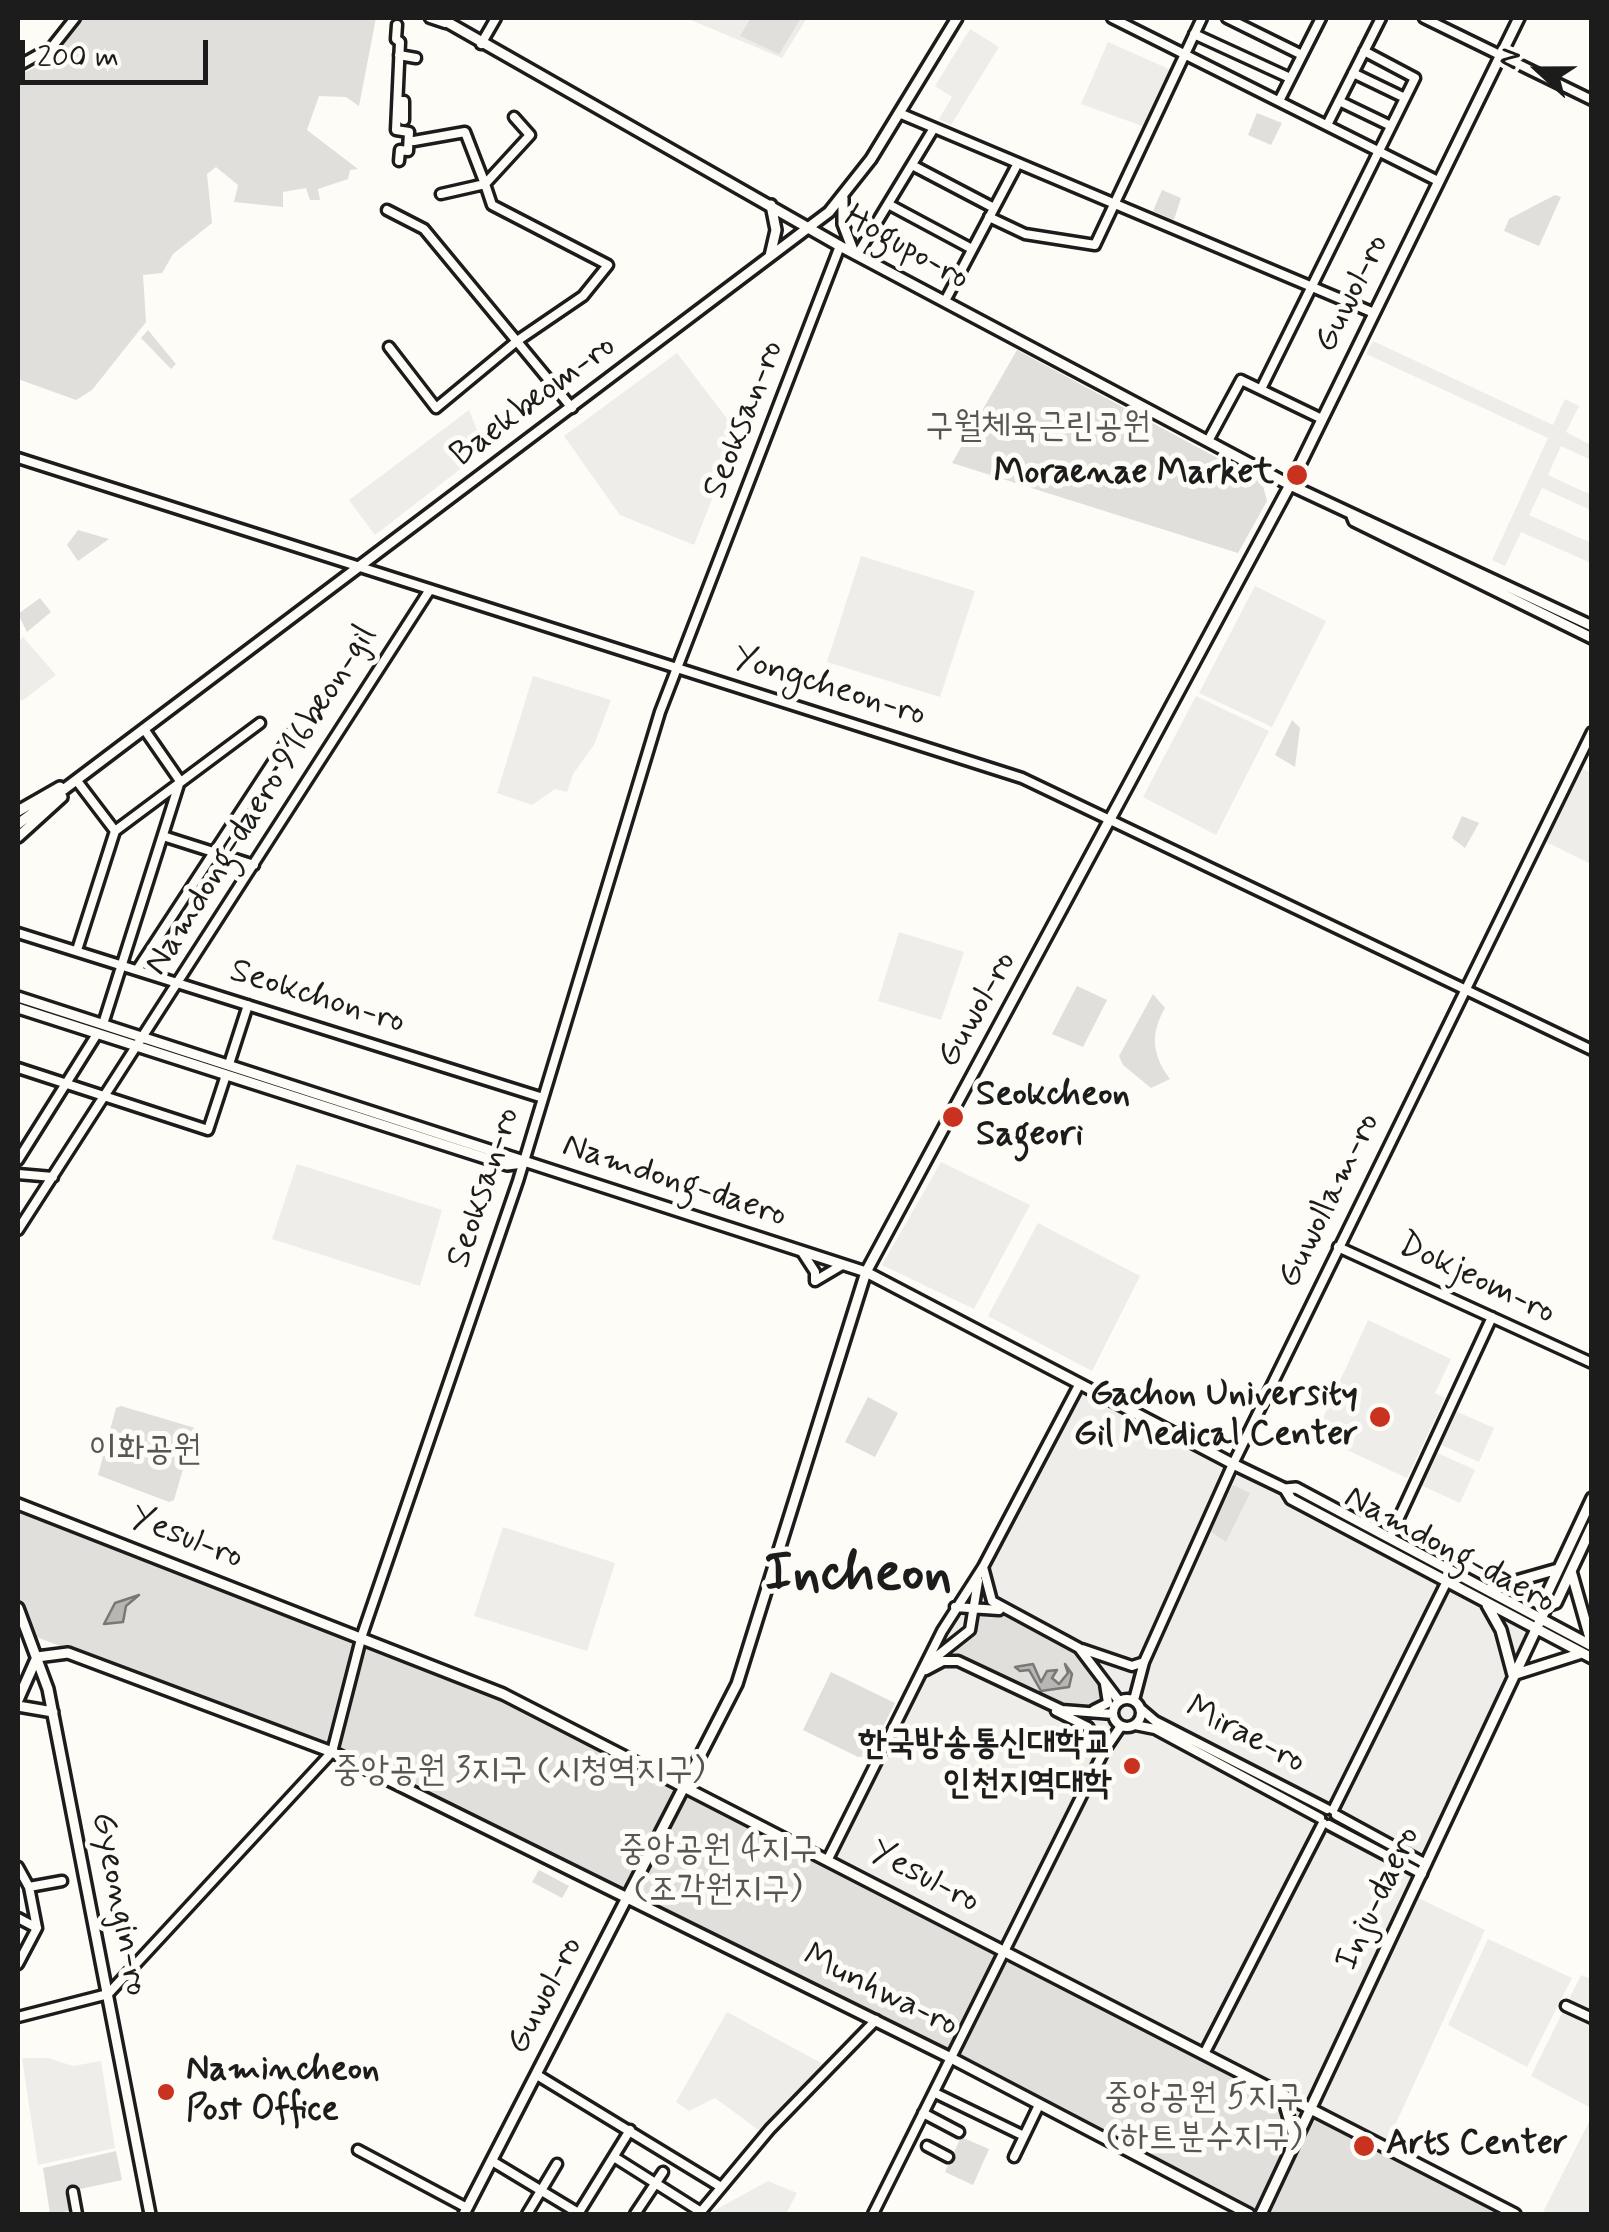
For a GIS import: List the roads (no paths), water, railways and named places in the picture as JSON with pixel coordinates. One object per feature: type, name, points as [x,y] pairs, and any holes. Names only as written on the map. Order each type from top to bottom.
[{"type":"main road","name":"Baekbeom-ro","points":[[18,837],[81,778],[810,228],[843,194],[957,18]]},
{"type":"main road","name":"Guwol-ro","points":[[466,2212],[742,1671],[866,1272],[1112,822],[1290,484],[1519,18]]},
{"type":"main road","name":"Hogupo-ro","points":[[442,20],[840,246],[1208,441],[1352,516],[1592,626]]},
{"type":"main road","points":[[843,194],[844,224],[855,254]]},
{"type":"main road","points":[[770,258],[776,230],[771,206]]},
{"type":"main road","name":"Hogupo-ro","points":[[1352,516],[1354,521],[1400,546],[1592,638]]},
{"type":"main road","name":"Baekbeom-ro","points":[[18,824],[22,814],[81,778]]},
{"type":"main road","points":[[18,997],[103,1024],[142,1042]]},
{"type":"main road","points":[[18,1008],[98,1034],[142,1042]]},
{"type":"main road","name":"Namdong-daero","points":[[142,1042],[506,1165],[524,1163],[866,1272],[1234,1464],[1285,1489],[1296,1488],[1390,1537],[1450,1575]]},
{"type":"main road","name":"Namdong-daero","points":[[1285,1489],[1291,1499],[1450,1575],[1539,1624],[1587,1656]]},
{"type":"main road","name":"Inju-daero","points":[[1261,2214],[1539,1624],[1547,1606],[1545,1598],[1592,1498]]},
{"type":"main road","name":"Yesul-ro","points":[[18,1504],[503,1694],[1515,2214]]},
{"type":"main road","name":"Inju-daero","points":[[1547,1606],[1556,1603],[1592,1526]]},
{"type":"main road","points":[[1558,1569],[1485,1594],[1497,1618],[1513,1675],[1587,1656]]},
{"type":"main road","points":[[1571,1570],[1592,1646]]},
{"type":"main road","name":"Gyeongin-ro","points":[[18,1608],[53,1712],[150,2214]]},
{"type":"main road","name":"Namdong-daero","points":[[1539,1624],[1592,1646]]},
{"type":"main road","name":"Munhwa-ro","points":[[37,1657],[68,1652],[332,1752],[876,2020],[1250,2214]]},
{"type":"main road","points":[[37,1657],[18,1703],[53,1712]]},
{"type":"main road","points":[[1282,2094],[1295,2141]]},
{"type":"street","points":[[18,66],[43,55],[76,18]]},
{"type":"street","points":[[430,18],[442,20]]},
{"type":"street","points":[[481,44],[496,18]]},
{"type":"street","points":[[1112,18],[1127,21],[1184,54],[1438,181]]},
{"type":"street","points":[[912,164],[1025,234],[1095,245],[1202,18]]},
{"type":"street","points":[[1227,18],[1302,55]]},
{"type":"street","points":[[1279,101],[1321,18]]},
{"type":"street","points":[[1327,125],[1381,18]]},
{"type":"street","points":[[1424,18],[1441,21],[1592,100]]},
{"type":"street","points":[[397,26],[396,130],[409,132],[408,151],[400,150],[399,161]]},
{"type":"street","points":[[1194,34],[1290,78]]},
{"type":"street","points":[[1261,389],[1415,78],[1364,52]]},
{"type":"street","points":[[399,56],[416,58]]},
{"type":"street","points":[[1353,72],[1404,98]]},
{"type":"street","points":[[398,101],[404,101],[404,120]]},
{"type":"street","points":[[1339,101],[1390,126]]},
{"type":"street","points":[[899,113],[1374,313]]},
{"type":"street","points":[[440,194],[486,184],[530,135],[514,116]]},
{"type":"street","points":[[855,254],[934,128]]},
{"type":"street","points":[[389,347],[436,408],[517,341],[583,296],[608,265],[492,205],[465,132],[414,141]]},
{"type":"street","points":[[944,301],[1018,163]]},
{"type":"street","points":[[888,204],[972,249]]},
{"type":"street","points":[[387,210],[424,229],[572,408]]},
{"type":"street","name":"Seoksan-ro","points":[[108,1994],[332,1752],[362,1636],[524,1163],[677,669],[840,246]]},
{"type":"street","points":[[1208,441],[1241,380],[1322,418]]},
{"type":"street","name":"Yongcheon-ro","points":[[18,458],[1022,778],[1592,1050]]},
{"type":"street","name":"Namdong-daero 916beon-gil","points":[[18,1230],[429,591]]},
{"type":"street","points":[[77,950],[115,831],[260,723]]},
{"type":"street","points":[[144,730],[180,781]]},
{"type":"street","name":"Guwollam-ro","points":[[1134,1700],[1144,1662],[1234,1464],[1592,732]]},
{"type":"street","points":[[137,970],[292,733]]},
{"type":"street","points":[[81,778],[115,831]]},
{"type":"street","points":[[103,1024],[180,781]]},
{"type":"street","points":[[163,836],[254,865]]},
{"type":"street","name":"Seokchon-ro","points":[[18,932],[543,1098]]},
{"type":"street","points":[[18,1068],[208,1130],[248,1005]]},
{"type":"street","points":[[18,1160],[98,1034]]},
{"type":"street","points":[[18,1174],[53,1176]]},
{"type":"street","name":"Dokjeom-ro","points":[[1338,1247],[1592,1362]]},
{"type":"street","points":[[802,1252],[815,1272],[815,1281],[842,1264]]},
{"type":"street","points":[[1390,1537],[1492,1317]]},
{"type":"street","points":[[828,1859],[942,1631],[982,1567],[1080,1385]]},
{"type":"street","points":[[924,1670],[949,1644],[970,1630],[982,1567]]},
{"type":"street","points":[[982,1567],[988,1596],[1004,1610],[1079,1648],[1132,1666],[1144,1662]]},
{"type":"street","points":[[1204,2054],[1332,1812],[1450,1575]]},
{"type":"street","points":[[956,1607],[1004,1610]]},
{"type":"street","points":[[942,1631],[966,1665]]},
{"type":"street","points":[[1079,1648],[1120,1701]]},
{"type":"street","points":[[924,1670],[950,1660],[966,1665],[1050,1704],[1088,1727],[1104,1751]]},
{"type":"street","points":[[1085,1712],[1108,1702],[1104,1680]]},
{"type":"street","points":[[1120,1701],[1134,1700],[1141,1709],[1135,1725],[1121,1726]]},
{"type":"street","points":[[1113,1714],[1120,1701]]},
{"type":"street","points":[[1050,1704],[1113,1714]]},
{"type":"street","name":"Mirae-ro","points":[[1141,1709],[1155,1721],[1332,1812],[1424,1869]]},
{"type":"street","points":[[1113,1714],[1121,1726]]},
{"type":"street","name":"Mirae-ro","points":[[1135,1725],[1155,1729],[1324,1822],[1424,1869]]},
{"type":"street","points":[[873,2214],[1104,1751],[1121,1726]]},
{"type":"street","points":[[1324,1822],[1332,1812]]},
{"type":"street","points":[[18,1867],[29,1887],[37,1928],[20,1952],[18,1964]]},
{"type":"street","points":[[29,1887],[62,1881]]},
{"type":"street","points":[[18,1918],[37,1928]]},
{"type":"street","points":[[18,2017],[108,1994]]},
{"type":"street","points":[[1566,2006],[1592,2018]]},
{"type":"street","points":[[614,2157],[700,2213],[780,2118],[876,2020]]},
{"type":"street","points":[[537,2074],[721,2187]]},
{"type":"street","points":[[935,2092],[1024,2136]]},
{"type":"street","points":[[1014,2157],[1039,2104]]},
{"type":"street","points":[[924,2113],[960,2132]]},
{"type":"street","points":[[492,2162],[579,2214],[630,2130]]},
{"type":"street","points":[[927,2146],[948,2156]]},
{"type":"street","points":[[358,2150],[466,2212]]},
{"type":"street","points":[[527,2214],[557,2164]]},
{"type":"street","points":[[635,2214],[662,2172]]},
{"type":"street","points":[[73,2192],[77,2214]]},
{"type":"place","name":"Moraenae Market","points":[[1297,475]]},
{"type":"place","name":"Seokcheon Sageori","points":[[953,1117]]},
{"type":"place","name":"Gachon University Gil Medical Center","points":[[1380,1417]]},
{"type":"place","name":"한국방송통신대학교 인천지역대학","points":[[1132,1766]]},
{"type":"place","name":"Namincheon Post Office","points":[[166,2092]]},
{"type":"place","name":"Arts Center","points":[[1364,2146]]},
{"type":"district","name":"Incheon","points":[[858,1577]]},
{"type":"park label","name":"구월체육근린공원","points":[[1038,429]]},
{"type":"park label","name":"이화공원","points":[[145,1452]]},
{"type":"park label","name":"중앙공원 3지구 (시청역지구)","points":[[519,1773]]},
{"type":"park label","name":"중앙공원 4지구 (조각원지구)","points":[[718,1872]]},
{"type":"park label","name":"중앙공원 5지구 (하트분수지구)","points":[[1204,2120]]}]
